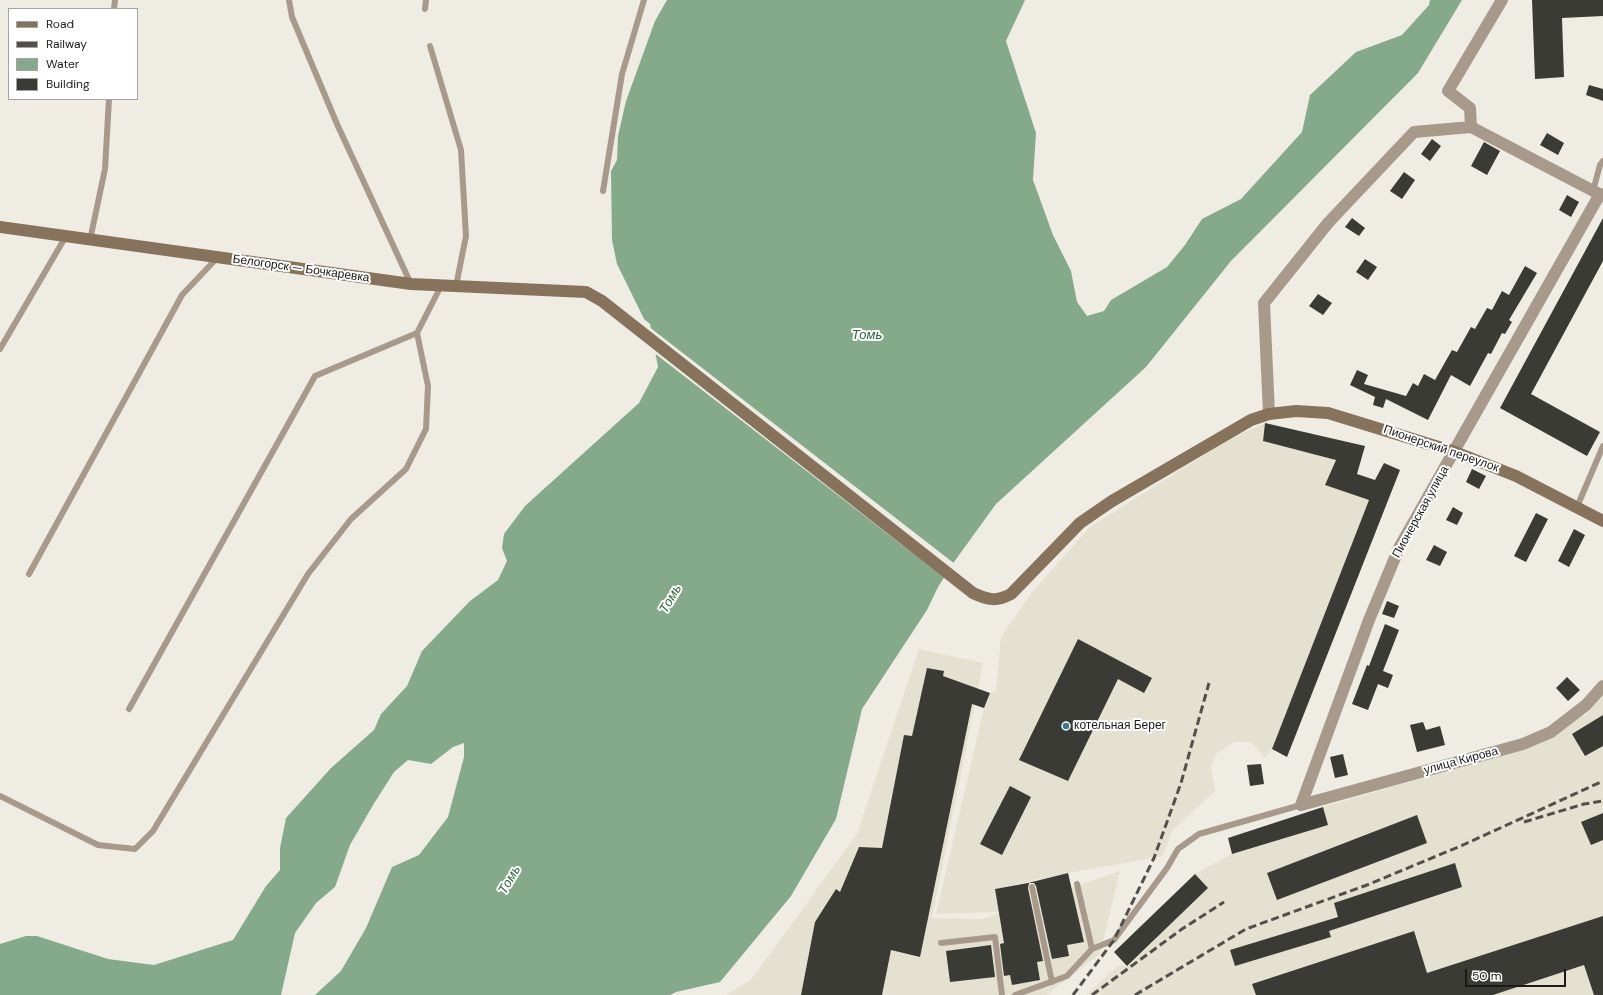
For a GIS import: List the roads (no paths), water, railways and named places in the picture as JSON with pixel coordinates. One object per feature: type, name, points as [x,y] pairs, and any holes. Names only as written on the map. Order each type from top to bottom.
[{"type":"main road","name":"Белогорск — Бочкаревка","points":[[0,227],[411,284],[586,292],[602,301],[973,593]]},
{"type":"main road","name":"Пионерский переулок","points":[[973,593],[986,599],[1001,599],[1011,594],[1080,523],[1112,501],[1251,420],[1269,414],[1296,411],[1328,413],[1455,452],[1516,476],[1603,521]]},
{"type":"street","points":[[1471,128],[1470,108],[1448,90],[1502,0]]},
{"type":"street","points":[[1269,414],[1264,303],[1328,223],[1414,132],[1471,128],[1599,193]]},
{"type":"street","name":"Пионерская улица","points":[[1301,805],[1369,620],[1399,548],[1455,452],[1599,193]]},
{"type":"street","name":"улица Кирова","points":[[1301,805],[1523,744],[1551,732],[1586,705],[1603,686]]},
{"type":"lane","points":[[289,0],[292,17],[337,124],[411,284]]},
{"type":"lane","points":[[425,9],[426,0]]},
{"type":"lane","points":[[603,191],[622,74],[644,0]]},
{"type":"lane","points":[[430,46],[461,150],[466,236],[456,286]]},
{"type":"lane","points":[[90,240],[105,169],[109,100]]},
{"type":"lane","points":[[1599,193],[1600,165],[1603,161]]},
{"type":"lane","points":[[0,348],[66,236]]},
{"type":"lane","points":[[28,574],[123,404],[182,294],[218,257]]},
{"type":"lane","points":[[0,796],[98,845],[135,849],[153,831],[308,574],[351,519],[406,469],[426,429],[428,386],[417,333],[441,286]]},
{"type":"lane","points":[[129,709],[315,376],[417,333]]},
{"type":"lane","points":[[1577,508],[1603,446]]},
{"type":"lane","points":[[1015,995],[1067,976],[1092,949],[1114,940],[1167,868],[1178,849],[1199,834],[1301,805]]},
{"type":"lane","points":[[1077,884],[1092,949]]},
{"type":"lane","points":[[1032,887],[1052,982]]},
{"type":"lane","points":[[941,943],[995,937],[1002,995]]},
{"type":"water","name":"Томь","points":[[667,0],[1025,0],[1006,41],[1036,133],[1033,180],[1053,235],[1071,271],[1077,302],[1087,316],[1104,311],[1111,300],[1167,267],[1185,245],[1202,219],[1241,199],[1302,132],[1310,95],[1356,52],[1402,35],[1429,5],[1430,0],[1462,0],[1418,73],[1231,261],[1146,367],[996,504],[954,562],[938,587],[927,610],[862,709],[836,819],[791,896],[720,982],[676,992],[670,995],[315,995],[341,971],[366,928],[392,867],[419,855],[448,817],[464,757],[464,743],[453,747],[431,764],[408,760],[394,772],[350,845],[335,887],[316,903],[295,933],[281,995],[0,995],[0,944],[26,936],[37,936],[108,959],[154,965],[233,940],[266,886],[280,870],[280,848],[286,818],[331,768],[374,730],[381,714],[407,686],[422,651],[470,601],[498,580],[507,561],[502,548],[504,534],[525,506],[639,403],[658,367],[650,324],[644,319],[617,264],[612,240],[611,171],[617,160],[618,136],[626,101],[655,21]]},
{"type":"railway","points":[[1073,995],[1114,940],[1154,858],[1181,783],[1209,683]]},
{"type":"railway","points":[[1135,995],[1246,929],[1367,885],[1463,845],[1603,781]]},
{"type":"railway","points":[[1524,822],[1584,804],[1603,801]]},
{"type":"railway","points":[[1092,995],[1182,929],[1224,902]]},
{"type":"place","name":"котельная Берег","points":[[1066,726]]}]
